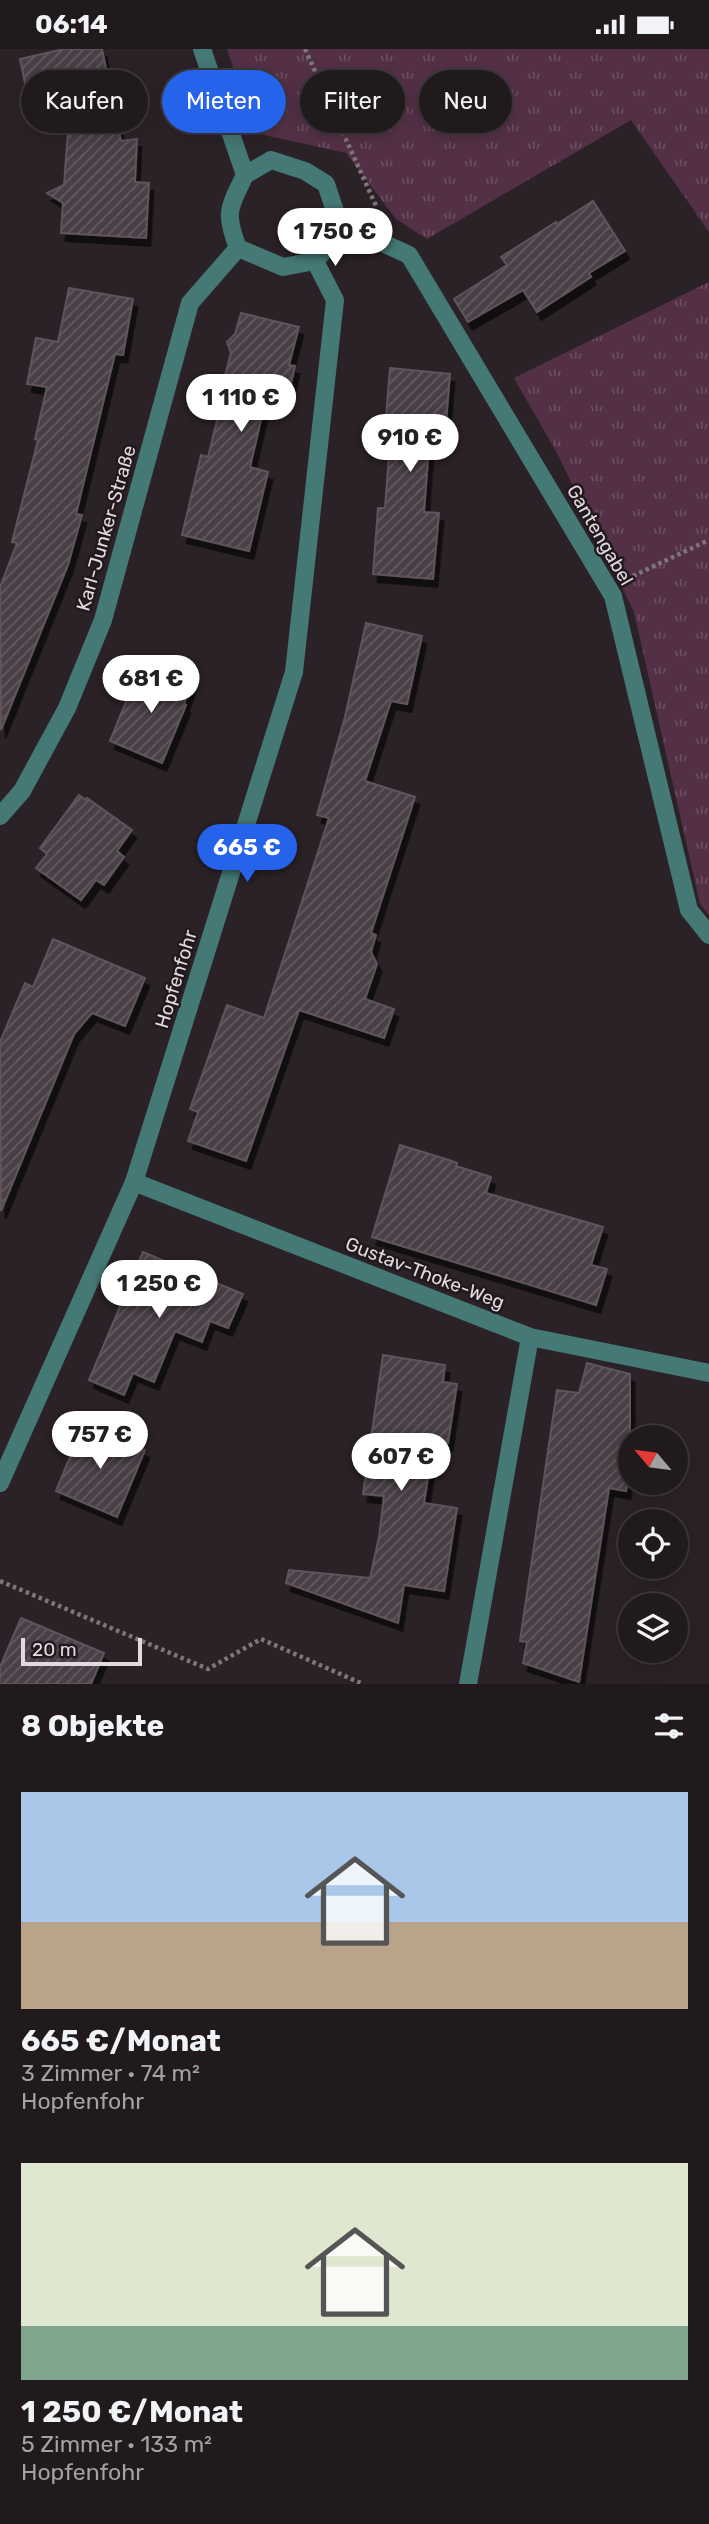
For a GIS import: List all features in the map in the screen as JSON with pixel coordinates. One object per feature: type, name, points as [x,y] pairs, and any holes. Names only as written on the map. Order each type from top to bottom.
[{"type":"street","points":[[202,49],[245,175]]},
{"type":"street","points":[[271,160],[305,171],[326,184],[339,223],[333,241],[315,261],[283,267],[238,248],[229,224],[231,204],[245,175],[271,160]]},
{"type":"street","name":"Gantengabel","points":[[339,223],[409,255],[613,596],[689,910],[709,935]]},
{"type":"street","name":"Karl-Junker-Straße","points":[[0,817],[22,790],[67,708],[103,621],[190,303],[238,248]]},
{"type":"street","name":"Hopfenfohr","points":[[0,1483],[134,1182],[294,672],[335,300],[315,261]]},
{"type":"street","name":"Gustav-Thoke-Weg","points":[[134,1182],[530,1337],[709,1373]]},
{"type":"street","points":[[468,1684],[530,1337]]},
{"type":"path","points":[[305,49],[394,247]]},
{"type":"path","points":[[613,596],[636,573],[709,540]]},
{"type":"path","points":[[0,1581],[208,1669],[261,1639],[363,1684]]},
{"type":"green space","points":[[227,49],[709,49],[709,232],[631,120],[427,239],[396,219],[346,153],[255,133],[286,133],[286,70],[234,70]]},
{"type":"green space","points":[[709,282],[709,915],[700,904],[634,612],[557,453],[514,378]]},
{"type":"building","points":[[64,49],[102,49],[106,70],[22,70],[20,59]]},
{"type":"building","points":[[68,133],[119,133],[121,141],[137,139],[135,182],[149,183],[146,238],[61,233],[63,203],[47,193],[64,185]]},
{"type":"building","points":[[593,201],[625,251],[589,273],[591,277],[537,312],[523,290],[468,322],[454,299],[507,265],[501,257]]},
{"type":"building","points":[[69,288],[133,299],[123,355],[115,354],[76,514],[82,515],[68,565],[1,730],[0,587],[17,543],[12,542],[38,440],[35,439],[47,387],[27,384],[36,338],[58,342]]},
{"type":"building","points":[[241,313],[299,327],[289,365],[295,366],[288,397],[267,394],[250,467],[268,472],[249,551],[182,535],[201,455],[208,457],[226,384],[223,383],[231,353],[227,342],[235,334]]},
{"type":"building","points":[[390,368],[450,374],[445,434],[430,433],[424,512],[439,513],[433,579],[373,574],[378,508],[385,508],[391,429],[385,429]]},
{"type":"building","points":[[366,623],[422,636],[407,704],[391,701],[365,781],[415,797],[371,933],[376,935],[371,952],[377,964],[365,999],[394,1009],[384,1038],[299,1010],[246,1161],[188,1141],[198,1112],[190,1109],[227,1005],[264,1018],[329,818],[317,815],[345,717]]},
{"type":"building","points":[[140,667],[190,687],[184,704],[186,705],[162,763],[110,741]]},
{"type":"building","points":[[79,795],[132,830],[117,851],[124,857],[104,885],[96,880],[81,900],[36,868],[47,854],[40,848]]},
{"type":"building","points":[[53,939],[145,978],[125,1026],[92,1013],[74,1034],[1,1211],[0,1042],[25,983],[33,987]]},
{"type":"building","points":[[400,1145],[449,1160],[457,1163],[456,1166],[491,1177],[486,1193],[603,1227],[591,1265],[607,1269],[596,1305],[372,1237]]},
{"type":"building","points":[[143,1252],[243,1294],[228,1328],[210,1321],[202,1342],[175,1331],[154,1382],[133,1373],[124,1395],[89,1380]]},
{"type":"building","points":[[383,1355],[445,1365],[443,1382],[457,1384],[448,1443],[434,1441],[424,1503],[457,1508],[444,1591],[404,1585],[398,1623],[286,1583],[289,1570],[370,1578],[384,1496],[363,1494]]},
{"type":"building","points":[[587,1363],[630,1374],[630,1425],[618,1425],[618,1490],[609,1488],[579,1682],[523,1663],[527,1642],[520,1641],[557,1390],[579,1393]]},
{"type":"building","points":[[83,1425],[145,1450],[117,1517],[56,1491]]},
{"type":"building","points":[[21,1618],[104,1653],[91,1684],[0,1684],[0,1667]]}]
